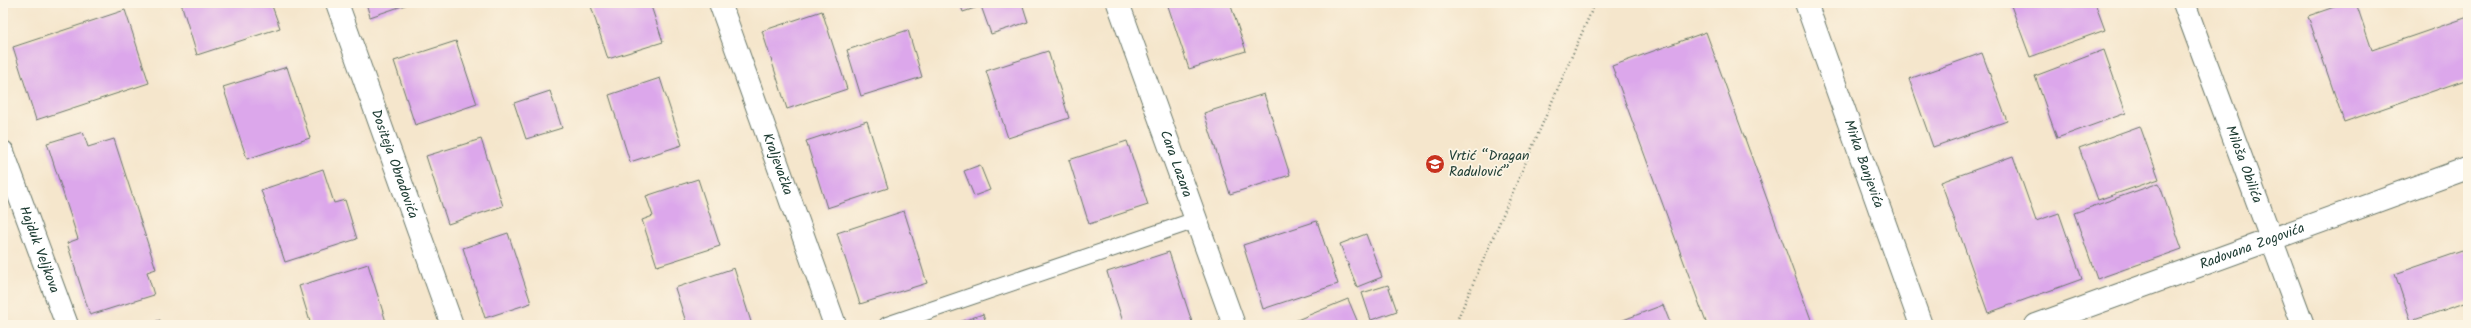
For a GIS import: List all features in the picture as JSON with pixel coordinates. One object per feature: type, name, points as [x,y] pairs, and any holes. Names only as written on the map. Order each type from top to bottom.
[{"type":"street","name":"Dositeja Obradovića","points":[[337,3],[452,325]]},
{"type":"street","name":"Kraljevačka","points":[[720,3],[835,325]]},
{"type":"street","name":"Cara Lazara","points":[[1118,3],[1234,325]]},
{"type":"street","name":"Mirka Banjevića","points":[[1806,3],[1921,325]]},
{"type":"street","name":"Miloša Obilića","points":[[2184,3],[2271,240],[2304,325]]},
{"type":"street","name":"Hajduk Veljkova","points":[[3,152],[67,325]]},
{"type":"street","name":"Radovana Zogovića","points":[[2036,325],[2468,168]]},
{"type":"lane","points":[[887,325],[1196,220]]},
{"type":"path","points":[[1454,325],[1595,3]]},
{"type":"building","points":[[181,3],[271,3],[280,28],[197,55]]},
{"type":"building","points":[[366,3],[411,3],[370,17]]},
{"type":"building","points":[[590,3],[650,3],[663,42],[608,59]]},
{"type":"building","points":[[960,3],[1022,3],[1028,22],[991,34],[981,6],[963,12]]},
{"type":"building","points":[[1167,3],[1230,3],[1246,51],[1189,69]]},
{"type":"building","points":[[2010,3],[2095,3],[2105,30],[2030,57]]},
{"type":"building","points":[[2346,3],[2356,3],[2372,50],[2468,17],[2468,79],[2344,122],[2308,16]]},
{"type":"building","points":[[125,10],[149,83],[36,120],[13,47]]},
{"type":"building","points":[[822,11],[847,89],[787,109],[762,31]]},
{"type":"building","points":[[908,30],[922,77],[861,96],[847,50]]},
{"type":"building","points":[[1706,32],[1813,325],[1707,325],[1612,66]]},
{"type":"building","points":[[456,41],[477,104],[415,125],[394,61]]},
{"type":"building","points":[[2104,50],[2126,113],[2057,138],[2035,76]]},
{"type":"building","points":[[1048,51],[1069,118],[1008,138],[986,71]]},
{"type":"building","points":[[1982,53],[2007,121],[1933,147],[1909,79]]},
{"type":"building","points":[[287,67],[310,138],[247,159],[223,87]]},
{"type":"building","points":[[660,78],[682,145],[630,162],[609,95]]},
{"type":"building","points":[[550,91],[562,128],[526,139],[514,103]]},
{"type":"building","points":[[1264,94],[1290,175],[1230,194],[1204,113]]},
{"type":"building","points":[[867,121],[888,188],[827,208],[806,141]]},
{"type":"building","points":[[2140,126],[2159,179],[2098,200],[2079,148]]},
{"type":"building","points":[[83,132],[88,147],[114,139],[156,269],[147,272],[154,295],[90,315],[67,243],[78,239],[47,143]]},
{"type":"building","points":[[481,139],[503,206],[448,224],[426,156]]},
{"type":"building","points":[[1127,141],[1148,205],[1089,224],[1069,160]]},
{"type":"building","points":[[2013,156],[2036,221],[2059,213],[2082,279],[1988,313],[1941,182]]},
{"type":"building","points":[[980,165],[990,190],[974,196],[964,171]]},
{"type":"building","points":[[323,169],[334,203],[345,200],[357,239],[285,262],[261,190]]},
{"type":"building","points":[[698,179],[720,246],[657,266],[642,220],[653,216],[646,196]]},
{"type":"building","points":[[2159,183],[2182,249],[2097,279],[2074,213]]},
{"type":"building","points":[[904,211],[927,283],[860,304],[837,233]]},
{"type":"building","points":[[1317,221],[1338,284],[1263,309],[1243,245]]},
{"type":"building","points":[[508,233],[531,303],[485,318],[463,248]]},
{"type":"building","points":[[1366,234],[1382,277],[1357,287],[1340,244]]},
{"type":"building","points":[[2468,249],[2468,302],[2411,321],[2395,274]]},
{"type":"building","points":[[1169,252],[1193,325],[1124,325],[1107,272]]},
{"type":"building","points":[[368,264],[387,325],[311,325],[299,286]]},
{"type":"building","points":[[734,268],[752,325],[687,325],[675,288]]},
{"type":"building","points":[[1388,285],[1397,311],[1371,320],[1362,293]]},
{"type":"building","points":[[1348,299],[1359,325],[1285,325]]},
{"type":"building","points":[[1663,305],[1671,325],[1610,325]]},
{"type":"building","points":[[983,314],[987,325],[951,325]]},
{"type":"building","points":[[160,320],[162,325],[145,325]]},
{"type":"place","name":"Vrtić “Dragan Radulović”","points":[[1435,164]]}]
